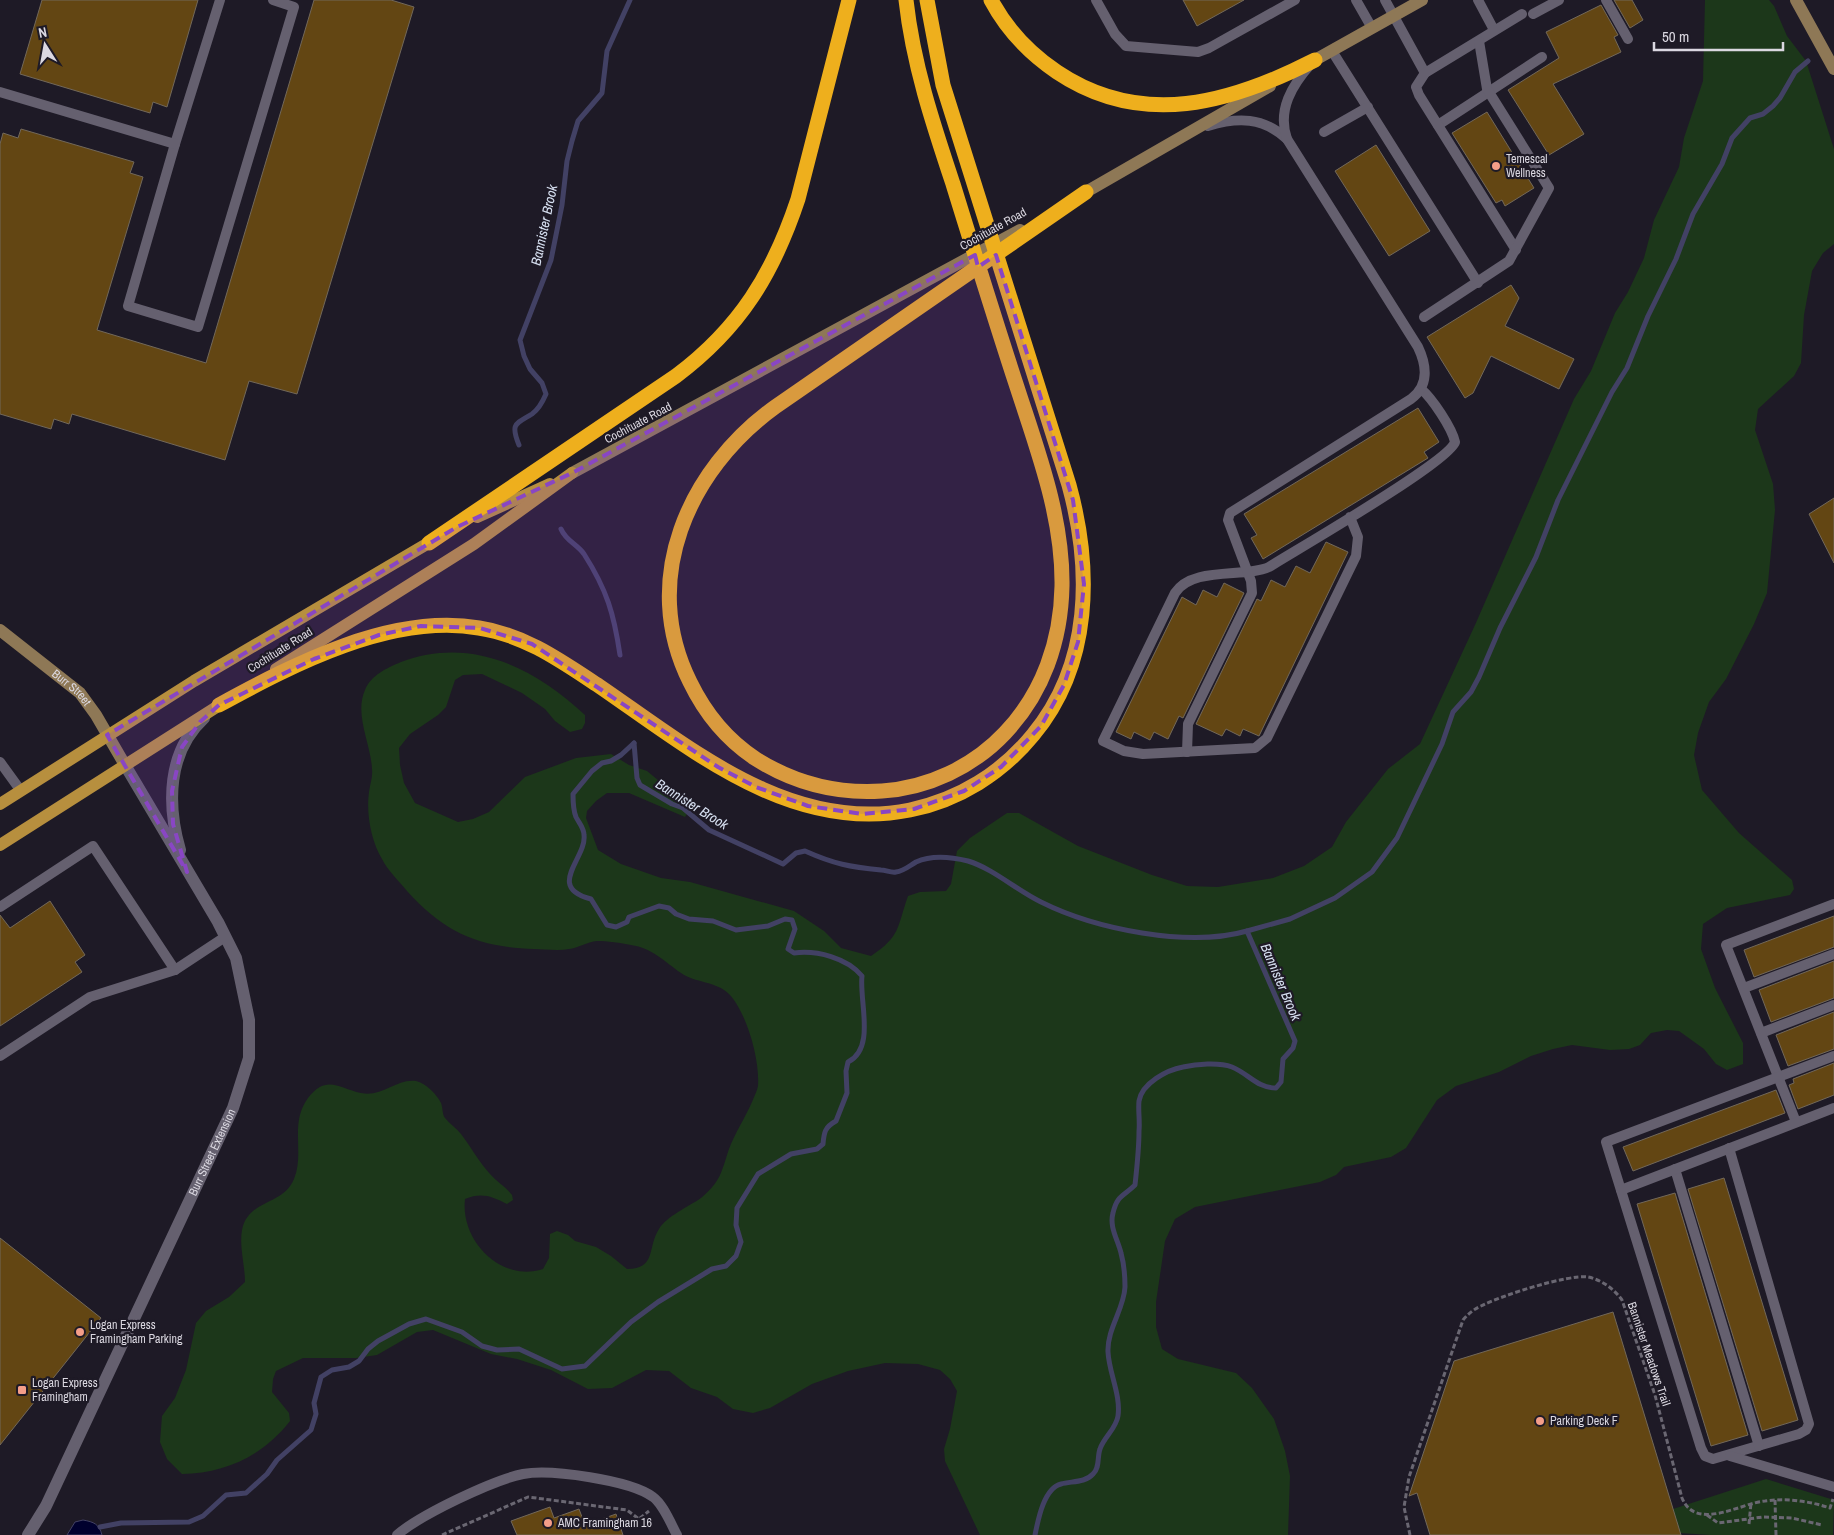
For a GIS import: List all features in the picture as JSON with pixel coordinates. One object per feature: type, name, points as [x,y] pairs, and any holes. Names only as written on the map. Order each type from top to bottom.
[{"type":"highway","points":[[429,542],[676,376],[713,346],[735,322],[760,286],[775,259],[793,214],[849,0]]},
{"type":"highway","points":[[906,0],[921,83],[958,203],[993,312],[1043,465],[1059,536],[1062,583],[1060,611],[1053,650],[1044,675],[1023,713],[996,742],[966,765],[937,779],[899,789],[862,792],[826,788],[789,776],[752,756],[721,729],[698,697],[680,660],[671,621],[670,582],[676,542],[690,504],[704,479],[722,455],[751,424],[1086,192]]},
{"type":"highway","points":[[219,705],[291,669],[379,635],[433,625],[468,626],[501,633],[541,648],[711,763],[756,787],[794,802],[849,813],[890,813],[926,806],[964,791],[990,776],[1011,759],[1032,737],[1050,712],[1070,670],[1078,642],[1084,600],[1082,550],[1073,500],[942,85],[927,0]]},
{"type":"highway","points":[[991,0],[1014,36],[1043,62],[1076,84],[1101,95],[1126,102],[1158,106],[1202,102],[1257,87],[1316,60]]},
{"type":"main road","name":"Cochituate Road","points":[[0,804],[248,648],[429,542],[486,512],[572,474],[996,244],[1422,0]]},
{"type":"main road","points":[[1796,0],[1834,69]]},
{"type":"main road","name":"Cochituate Road","points":[[0,845],[474,544],[572,474]]},
{"type":"main road","name":"Burr Street","points":[[0,630],[80,694],[108,735],[125,765]]},
{"type":"street","points":[[187,872],[173,824],[173,780],[178,757],[187,738],[200,722],[219,705]]},
{"type":"street","name":"Burr Street Extension","points":[[28,1535],[46,1506],[238,1096],[249,1058],[249,1020],[236,958],[125,765]]},
{"type":"lane","points":[[220,0],[175,144],[128,306],[198,327],[294,7],[273,0]]},
{"type":"lane","points":[[1096,0],[1115,34],[1126,46],[1198,52],[1209,48],[1295,0]]},
{"type":"lane","points":[[1356,0],[1372,28]]},
{"type":"lane","points":[[1385,0],[1425,73]]},
{"type":"lane","points":[[1478,0],[1494,30]]},
{"type":"lane","points":[[1533,14],[1559,0]]},
{"type":"lane","points":[[1606,0],[1628,39]]},
{"type":"lane","points":[[1516,250],[1417,91],[1417,83],[1425,73],[1522,14]]},
{"type":"lane","points":[[1424,317],[1505,265],[1516,250],[1549,188],[1484,83],[1479,40]]},
{"type":"lane","points":[[1332,51],[1478,283]]},
{"type":"lane","points":[[1438,125],[1542,57]]},
{"type":"lane","points":[[1287,139],[1283,118],[1287,101],[1297,81],[1316,60]]},
{"type":"lane","points":[[0,92],[175,144]]},
{"type":"lane","points":[[1324,132],[1368,107]]},
{"type":"lane","points":[[1186,752],[1188,724],[1252,593],[1228,520],[1232,510],[1411,399],[1421,389],[1425,374],[1418,347],[1287,139],[1268,125],[1252,120],[1215,123],[1192,131]]},
{"type":"lane","points":[[1350,517],[1358,536],[1356,556],[1267,738],[1255,748],[1137,754],[1103,740],[1177,590],[1185,584],[1222,572],[1260,570],[1268,567],[1418,475],[1454,446],[1452,434],[1430,397],[1421,389]]},
{"type":"lane","points":[[0,762],[21,791]]},
{"type":"lane","points":[[0,907],[93,846],[175,970]]},
{"type":"lane","points":[[1796,1122],[1726,945],[1834,904]]},
{"type":"lane","points":[[0,1056],[90,997],[175,970],[225,937]]},
{"type":"lane","points":[[1744,988],[1834,954]]},
{"type":"lane","points":[[1761,1033],[1834,1005]]},
{"type":"lane","points":[[1729,1148],[1810,1420],[1808,1428],[1803,1432],[1729,1456],[1713,1459],[1703,1453],[1606,1142],[1834,1056]]},
{"type":"lane","points":[[1621,1190],[1834,1108]]},
{"type":"lane","points":[[1675,1169],[1759,1446]]},
{"type":"lane","points":[[1729,1456],[1834,1487]]},
{"type":"lane","points":[[397,1535],[425,1516],[506,1478],[525,1474],[546,1473],[621,1483],[639,1488],[655,1498],[677,1535]]},
{"type":"path","name":"Bannister Meadows Trail","points":[[1410,1535],[1406,1522],[1404,1500],[1408,1477],[1463,1320],[1473,1310],[1489,1302],[1572,1277],[1587,1277],[1602,1282],[1614,1290],[1622,1300],[1655,1394],[1682,1498],[1692,1511],[1706,1515],[1718,1523],[1750,1518],[1776,1518],[1804,1520],[1822,1525]]},
{"type":"path","points":[[442,1535],[528,1497],[627,1510],[639,1519],[649,1511],[654,1519]]},
{"type":"path","points":[[1775,1500],[1776,1535]]},
{"type":"path","points":[[1706,1515],[1751,1503],[1775,1500],[1804,1501],[1830,1508],[1832,1502]]},
{"type":"path","points":[[1749,1524],[1751,1503]]},
{"type":"highlighted area","points":[[975,255],[978,267],[996,255],[1073,500],[1084,584],[1078,642],[1064,685],[1041,726],[1001,767],[964,791],[914,809],[862,814],[808,806],[756,787],[718,767],[532,644],[480,628],[421,626],[379,635],[314,659],[219,705],[200,722],[182,747],[172,791],[173,824],[187,872],[107,735],[457,527],[572,473]]},
{"type":"green space","points":[[1705,0],[1769,0],[1774,6],[1787,36],[1806,61],[1834,149],[1834,244],[1823,253],[1812,271],[1804,315],[1801,363],[1794,376],[1758,409],[1755,430],[1773,484],[1775,510],[1767,593],[1754,624],[1726,679],[1709,702],[1698,733],[1694,755],[1702,790],[1739,833],[1792,880],[1794,889],[1790,895],[1727,908],[1703,924],[1701,949],[1715,988],[1743,1043],[1743,1064],[1727,1070],[1716,1064],[1704,1049],[1679,1031],[1667,1030],[1651,1033],[1640,1045],[1629,1049],[1610,1050],[1572,1045],[1553,1049],[1531,1056],[1499,1072],[1456,1086],[1437,1100],[1406,1148],[1391,1157],[1344,1167],[1336,1175],[1320,1182],[1195,1207],[1175,1219],[1165,1241],[1156,1302],[1156,1327],[1162,1349],[1178,1359],[1236,1373],[1252,1388],[1274,1419],[1285,1451],[1290,1476],[1288,1535],[980,1535],[945,1461],[944,1449],[957,1391],[950,1379],[940,1370],[918,1364],[885,1363],[848,1371],[812,1384],[770,1408],[753,1413],[733,1409],[717,1397],[691,1388],[669,1371],[646,1370],[612,1388],[588,1389],[551,1370],[517,1359],[491,1354],[433,1330],[417,1332],[377,1355],[356,1358],[303,1358],[276,1371],[272,1392],[289,1413],[290,1421],[268,1444],[242,1460],[213,1470],[182,1474],[167,1459],[160,1442],[162,1416],[175,1398],[186,1370],[196,1323],[206,1311],[229,1297],[245,1282],[241,1243],[242,1230],[251,1213],[282,1194],[289,1188],[294,1179],[298,1159],[299,1118],[308,1098],[321,1086],[339,1086],[368,1094],[382,1091],[402,1082],[416,1081],[424,1084],[431,1090],[441,1103],[445,1118],[461,1134],[482,1165],[512,1195],[513,1200],[507,1204],[481,1195],[465,1199],[465,1214],[469,1229],[476,1243],[486,1255],[499,1264],[512,1270],[527,1272],[543,1269],[549,1258],[550,1234],[557,1231],[568,1235],[575,1241],[596,1247],[627,1269],[643,1265],[650,1256],[655,1236],[663,1224],[672,1216],[701,1198],[717,1181],[731,1143],[758,1088],[757,1063],[747,1025],[735,1002],[724,990],[712,984],[693,979],[681,973],[652,952],[631,945],[597,941],[565,950],[556,950],[514,948],[479,941],[464,935],[435,918],[407,891],[387,868],[378,852],[369,818],[368,800],[372,769],[361,709],[365,690],[375,676],[401,662],[427,655],[452,653],[476,655],[500,661],[522,670],[565,698],[585,715],[585,723],[582,729],[570,732],[555,721],[545,709],[522,693],[482,674],[463,675],[455,680],[446,707],[438,715],[410,734],[399,748],[404,783],[415,803],[458,822],[473,819],[489,812],[525,777],[576,758],[611,754],[629,765],[647,771],[664,785],[688,800],[691,807],[685,817],[629,793],[607,793],[587,811],[586,818],[598,850],[621,864],[661,878],[690,882],[794,911],[824,931],[841,948],[871,956],[888,943],[897,930],[908,896],[920,892],[946,891],[951,884],[957,851],[970,838],[1007,813],[1019,813],[1078,846],[1152,875],[1187,886],[1218,887],[1273,878],[1304,866],[1332,847],[1346,822],[1388,769],[1420,744],[1475,625],[1574,399],[1591,371],[1615,313],[1628,292],[1644,258],[1654,220],[1679,167],[1684,138],[1703,81]]},
{"type":"green space","points":[[1766,1479],[1834,1500],[1833,1535],[1710,1535],[1680,1533],[1673,1509]]},
{"type":"water","points":[[83,1520],[96,1524],[102,1535],[67,1535],[75,1522]]},
{"type":"building","points":[[42,0],[198,0],[167,107],[153,102],[150,113],[20,74]]},
{"type":"building","points":[[314,0],[391,0],[414,7],[297,394],[249,381],[225,460],[72,414],[69,424],[54,419],[51,429],[0,414],[0,144],[3,133],[18,138],[21,129],[134,162],[130,173],[143,177],[97,330],[206,363]]},
{"type":"building","points":[[1183,0],[1244,0],[1197,26]]},
{"type":"building","points":[[1614,0],[1632,0],[1643,20],[1630,28]]},
{"type":"building","points":[[1601,5],[1618,35],[1614,37],[1621,52],[1553,84],[1584,134],[1549,155],[1508,90],[1559,58],[1546,32]]},
{"type":"building","name":"Temescal Wellness","points":[[1487,112],[1534,188],[1505,206],[1502,200],[1496,203],[1452,133]]},
{"type":"building","points":[[1376,145],[1430,231],[1389,256],[1335,171]]},
{"type":"building","points":[[1511,285],[1519,298],[1505,326],[1574,359],[1559,389],[1491,356],[1473,393],[1465,398],[1427,337]]},
{"type":"building","points":[[1418,408],[1439,442],[1424,452],[1428,458],[1263,559],[1251,538],[1257,535],[1244,514]]},
{"type":"building","points":[[1834,498],[1834,563],[1809,514]]},
{"type":"building","points":[[1326,542],[1348,552],[1259,736],[1243,729],[1240,736],[1226,729],[1222,736],[1196,724],[1257,599],[1261,601],[1271,580],[1285,587],[1296,566],[1310,573]]},
{"type":"building","points":[[1224,583],[1244,593],[1183,718],[1179,716],[1168,739],[1154,732],[1150,740],[1134,732],[1131,739],[1116,732],[1182,597],[1196,605],[1203,590],[1217,597]]},
{"type":"building","points":[[50,901],[85,955],[75,962],[82,972],[0,1026],[0,915],[10,928]]},
{"type":"building","points":[[1834,916],[1834,947],[1754,977],[1744,950]]},
{"type":"building","points":[[1834,961],[1834,998],[1771,1022],[1759,990]]},
{"type":"building","points":[[1834,1012],[1834,1049],[1788,1066],[1776,1035]]},
{"type":"building","points":[[1834,1063],[1834,1095],[1798,1109],[1789,1085],[1794,1083],[1793,1079]]},
{"type":"building","points":[[1776,1090],[1785,1113],[1633,1171],[1623,1147]]},
{"type":"building","points":[[1724,1178],[1798,1420],[1762,1431],[1688,1189]]},
{"type":"building","points":[[1675,1193],[1748,1435],[1711,1446],[1637,1204]]},
{"type":"building","name":"Logan Express Framingham","points":[[0,1238],[101,1318],[0,1445]]},
{"type":"building","name":"Parking Deck F","points":[[1613,1312],[1681,1535],[1430,1535],[1417,1493],[1409,1496],[1454,1361]]},
{"type":"building","name":"AMC Framingham 16","points":[[550,1507],[554,1518],[579,1509],[585,1525],[616,1514],[623,1535],[517,1535],[511,1521]]},
{"type":"waterway","name":"Bannister Brook","points":[[519,445],[515,432],[516,425],[537,410],[546,394],[542,383],[530,369],[520,340],[551,260],[562,205],[567,161],[578,121],[602,93],[607,51],[630,0]]},
{"type":"waterway","points":[[1247,931],[1290,919],[1335,898],[1372,872],[1397,838],[1442,744],[1453,712],[1471,692],[1479,677],[1500,628],[1536,557],[1558,500],[1612,392],[1627,368],[1648,316],[1676,259],[1693,214],[1722,164],[1732,138],[1750,118],[1763,114],[1773,106],[1780,98],[1795,72],[1808,61]]},
{"type":"waterway","name":"Bannister Brook","points":[[561,529],[566,537],[584,554],[604,591],[612,615],[620,655]]},
{"type":"waterway","name":"Bannister Brook","points":[[634,743],[637,778],[640,785],[672,804],[683,808],[709,830],[783,864],[796,853],[805,851],[842,864],[892,872],[902,871],[916,862],[928,858],[955,858],[987,869],[1032,897],[1063,912],[1114,928],[1142,933],[1198,937],[1223,936],[1247,931],[1295,1041],[1293,1048],[1283,1059],[1281,1082],[1276,1088],[1264,1086],[1232,1067],[1221,1064],[1208,1064],[1188,1066],[1163,1074],[1150,1083],[1141,1094],[1139,1101],[1139,1144],[1135,1185],[1121,1196],[1112,1218],[1113,1228],[1123,1261],[1125,1283],[1122,1303],[1108,1344],[1109,1360],[1118,1400],[1117,1421],[1100,1449],[1098,1466],[1095,1472],[1086,1479],[1061,1484],[1050,1492],[1043,1505],[1035,1535]]},
{"type":"waterway","points":[[100,1527],[121,1523],[189,1522],[203,1516],[226,1495],[246,1493],[267,1474],[277,1460],[311,1430],[316,1414],[314,1403],[321,1377],[332,1370],[349,1367],[359,1361],[368,1349],[378,1341],[409,1324],[426,1319],[462,1332],[482,1346],[497,1350],[519,1349],[562,1369],[585,1366],[631,1322],[658,1302],[712,1269],[726,1266],[736,1256],[741,1242],[736,1225],[737,1208],[758,1174],[791,1154],[817,1149],[823,1144],[826,1130],[829,1125],[836,1121],[847,1093],[846,1071],[848,1062],[857,1055],[862,1046],[864,1035],[862,976],[840,960],[822,954],[794,953],[788,949],[795,929],[792,920],[785,919],[768,926],[736,930],[713,921],[689,919],[676,914],[669,908],[659,906],[629,917],[627,922],[616,927],[607,925],[591,899],[578,894],[571,887],[569,880],[571,871],[580,853],[584,835],[575,814],[573,794],[592,771],[602,763],[611,761],[621,755],[634,743]]},
{"type":"place","name":"Temescal Wellness","points":[[1496,166]]},
{"type":"place","name":"Logan Express Framingham Parking","points":[[80,1332]]},
{"type":"place","name":"Logan Express Framingham","points":[[22,1390]]},
{"type":"place","name":"Parking Deck F","points":[[1540,1421]]},
{"type":"place","name":"AMC Framingham 16","points":[[548,1523]]}]
